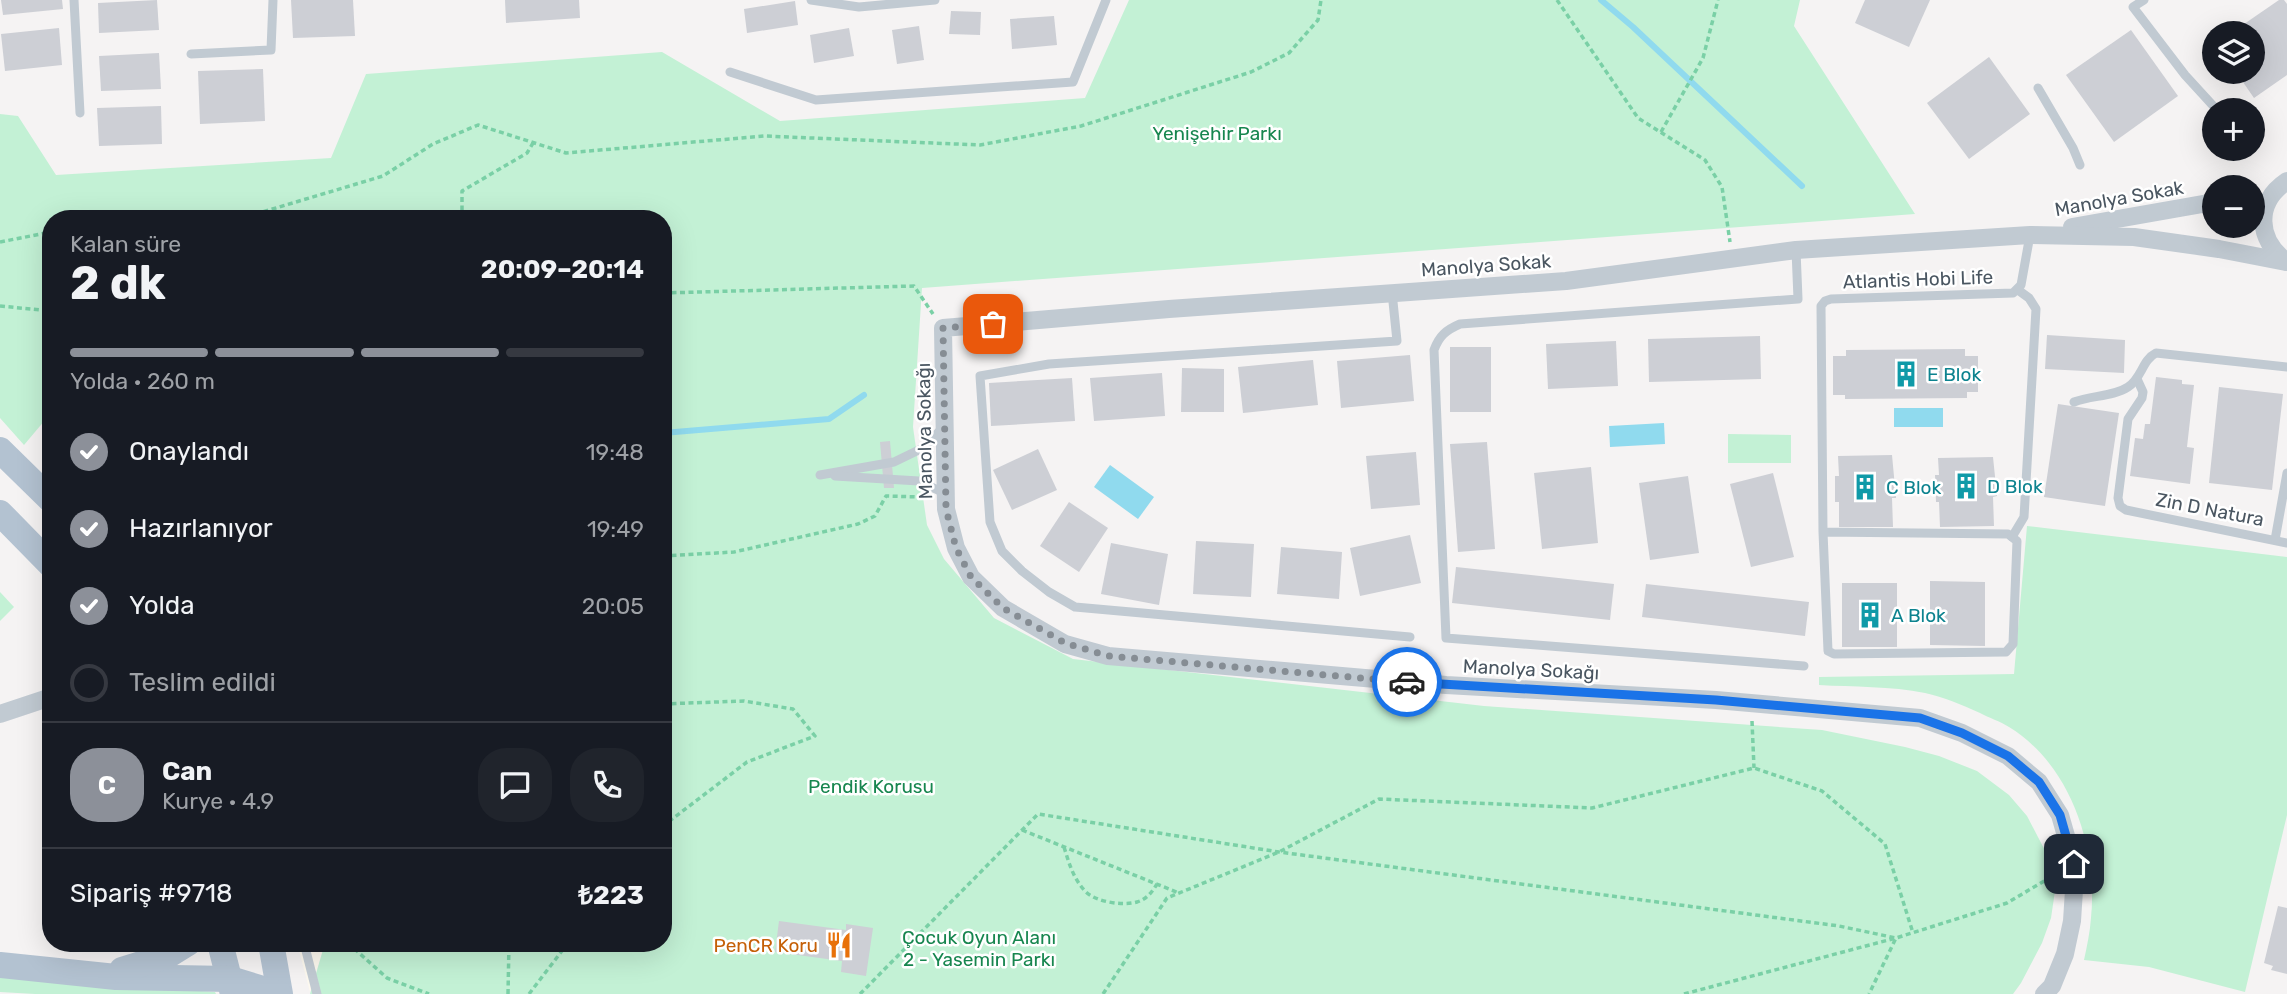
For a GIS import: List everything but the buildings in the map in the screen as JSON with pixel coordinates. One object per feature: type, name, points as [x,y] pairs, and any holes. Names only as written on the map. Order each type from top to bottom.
[{"type":"main road","points":[[0,450],[42,491]]},
{"type":"main road","points":[[0,513],[42,556]]},
{"type":"main road","points":[[94,975],[134,967],[173,952]]},
{"type":"main road","points":[[223,952],[232,986]]},
{"type":"main road","points":[[0,965],[94,975],[188,980],[280,994],[273,952]]},
{"type":"street","points":[[2281,186],[2270,196],[2264,210],[2263,225],[2274,252],[2287,262]]},
{"type":"street","name":"Manolya Sokak","points":[[2031,235],[2202,204]]},
{"type":"street","name":"Manolya Sokak","points":[[943,328],[1392,292],[1566,281],[1796,250],[2031,235],[2134,237],[2219,248],[2287,262]]},
{"type":"street","name":"Manolya Sokağı","points":[[943,328],[946,509],[956,548],[971,577],[1003,608],[1065,643],[1108,656],[1446,685],[1751,703],[1920,718],[1962,733],[2008,756],[2039,782],[2060,815],[2074,864],[2072,921],[2065,954],[2052,986],[2044,994]]},
{"type":"street","points":[[0,714],[42,700]]},
{"type":"lane","points":[[74,0],[80,113]]},
{"type":"lane","points":[[191,54],[271,50],[273,0]]},
{"type":"lane","points":[[811,0],[859,7],[935,0]]},
{"type":"lane","points":[[730,72],[816,100],[1073,82],[1106,0]]},
{"type":"lane","points":[[2144,0],[2133,7],[2206,98]]},
{"type":"lane","points":[[2038,89],[2080,165]]},
{"type":"lane","name":"Atlantis Hobi Life","points":[[2012,537],[2017,541],[2013,644],[2009,650],[1834,654],[1826,647],[1821,306],[1831,299],[2006,294],[2018,290],[2031,235]]},
{"type":"lane","points":[[1796,250],[1798,299],[1460,324],[1438,339],[1434,350],[1446,638],[1804,666]]},
{"type":"lane","points":[[1823,532],[2002,532],[2012,537],[2023,522],[2025,513],[2036,309],[2029,298],[2018,290]]},
{"type":"lane","points":[[1392,292],[1397,341],[1049,364],[980,376],[990,522],[1003,551],[1022,571],[1049,592],[1075,607],[1410,637]]},
{"type":"lane","points":[[2074,402],[2122,390],[2137,379],[2148,358],[2160,352],[2287,367]]},
{"type":"lane","name":"Zin D Natura","points":[[2137,379],[2143,391],[2142,398],[2128,419],[2119,475],[2118,502],[2126,510],[2287,543]]},
{"type":"lane","points":[[944,425],[925,447],[894,462],[820,475],[919,481],[946,494]]},
{"type":"lane","points":[[2274,540],[2287,473]]},
{"type":"lane","points":[[306,952],[317,994]]},
{"type":"path","points":[[269,210],[383,176],[433,144],[478,125],[566,153],[764,136],[980,145],[1081,126],[1251,72],[1289,53],[1318,20],[1321,0]]},
{"type":"path","points":[[1557,0],[1638,118],[1705,160],[1722,187],[1732,259]]},
{"type":"path","points":[[1661,132],[1703,58],[1718,0]]},
{"type":"path","points":[[462,210],[462,191],[527,153],[533,143]]},
{"type":"path","points":[[0,242],[42,234]]},
{"type":"path","points":[[672,293],[914,286],[943,328]]},
{"type":"path","points":[[0,306],[42,310]]},
{"type":"path","points":[[672,555],[734,552],[858,524],[875,516],[886,495],[929,498],[946,494]]},
{"type":"path","points":[[672,704],[744,701],[793,709],[815,736],[747,762],[672,819]]},
{"type":"path","points":[[1751,703],[1754,768]]},
{"type":"path","points":[[1103,994],[1167,898],[1279,852],[1378,799],[1592,808],[1754,768],[1822,791],[1885,844],[1913,933]]},
{"type":"path","points":[[860,994],[1038,814],[1279,852],[1839,926],[1896,938]]},
{"type":"path","points":[[1022,830],[1179,893]]},
{"type":"path","points":[[1064,847],[1072,873],[1087,893],[1108,902],[1138,902],[1151,894],[1157,884]]},
{"type":"path","points":[[1684,994],[1896,938],[2007,904],[2074,864]]},
{"type":"path","points":[[1869,994],[1896,938]]},
{"type":"path","points":[[358,952],[387,978],[429,994]]},
{"type":"path","points":[[508,994],[509,952]]},
{"type":"path","points":[[529,994],[561,952]]},
{"type":"path","points":[[1703,994],[1707,989]]},
{"type":"shaded area","points":[[299,952],[322,952],[310,992]]},
{"type":"green space","points":[[1129,0],[1800,0],[1794,26],[1915,214],[922,288],[913,427],[927,525],[944,559],[994,618],[1073,659],[1484,706],[1822,730],[1905,747],[1939,756],[1977,771],[2009,795],[2027,816],[2052,864],[2055,891],[2051,918],[2042,943],[2013,994],[310,994],[322,952],[672,952],[672,210],[42,210],[42,424],[24,445],[0,418],[0,114],[18,116],[56,175],[331,158],[366,74],[662,52],[780,121],[1085,98]]},
{"type":"green space","points":[[1728,434],[1791,435],[1791,463],[1728,463]]},
{"type":"green space","points":[[2027,526],[2287,557],[2287,815],[2245,992],[2149,967],[2084,960],[2091,923],[2092,891],[2090,864],[2076,810],[2049,763],[2031,743],[2009,727],[1960,704],[1925,693],[1819,685],[1819,677],[2014,674]]},
{"type":"green space","points":[[0,592],[14,607],[0,621]]},
{"type":"green space","points":[[0,976],[215,992],[216,994],[0,992]]},
{"type":"water","points":[[1894,408],[1943,408],[1943,427],[1894,427]]},
{"type":"water","points":[[1664,423],[1665,444],[1610,447],[1609,426]]},
{"type":"water","points":[[1110,465],[1154,497],[1138,519],[1094,487]]},
{"type":"waterway","points":[[1601,0],[1802,186]]},
{"type":"waterway","points":[[672,432],[829,419],[864,395]]},
{"type":"way so far","points":[[993,324],[943,328],[946,509],[956,548],[971,577],[1003,608],[1065,643],[1108,656],[1407,682]]},
{"type":"place","name":"E Blok","points":[[1906,374]]},
{"type":"place","name":"D Blok","points":[[1966,486]]},
{"type":"place","name":"C Blok","points":[[1865,487]]},
{"type":"place","name":"A Blok","points":[[1870,615]]},
{"type":"place","name":"PenCR Koru","points":[[839,945]]},
{"type":"route","points":[[1407,682],[1716,700],[1920,718],[1962,733],[2008,756],[2039,782],[2060,815],[2074,864]]},
{"type":"park label","name":"Yenişehir Parkı","points":[[1217,133]]},
{"type":"park label","name":"Pendik Korusu","points":[[871,786]]},
{"type":"park label","name":"Çocuk Oyun Alanı 2 - Yasemin Parkı","points":[[979,948]]}]
